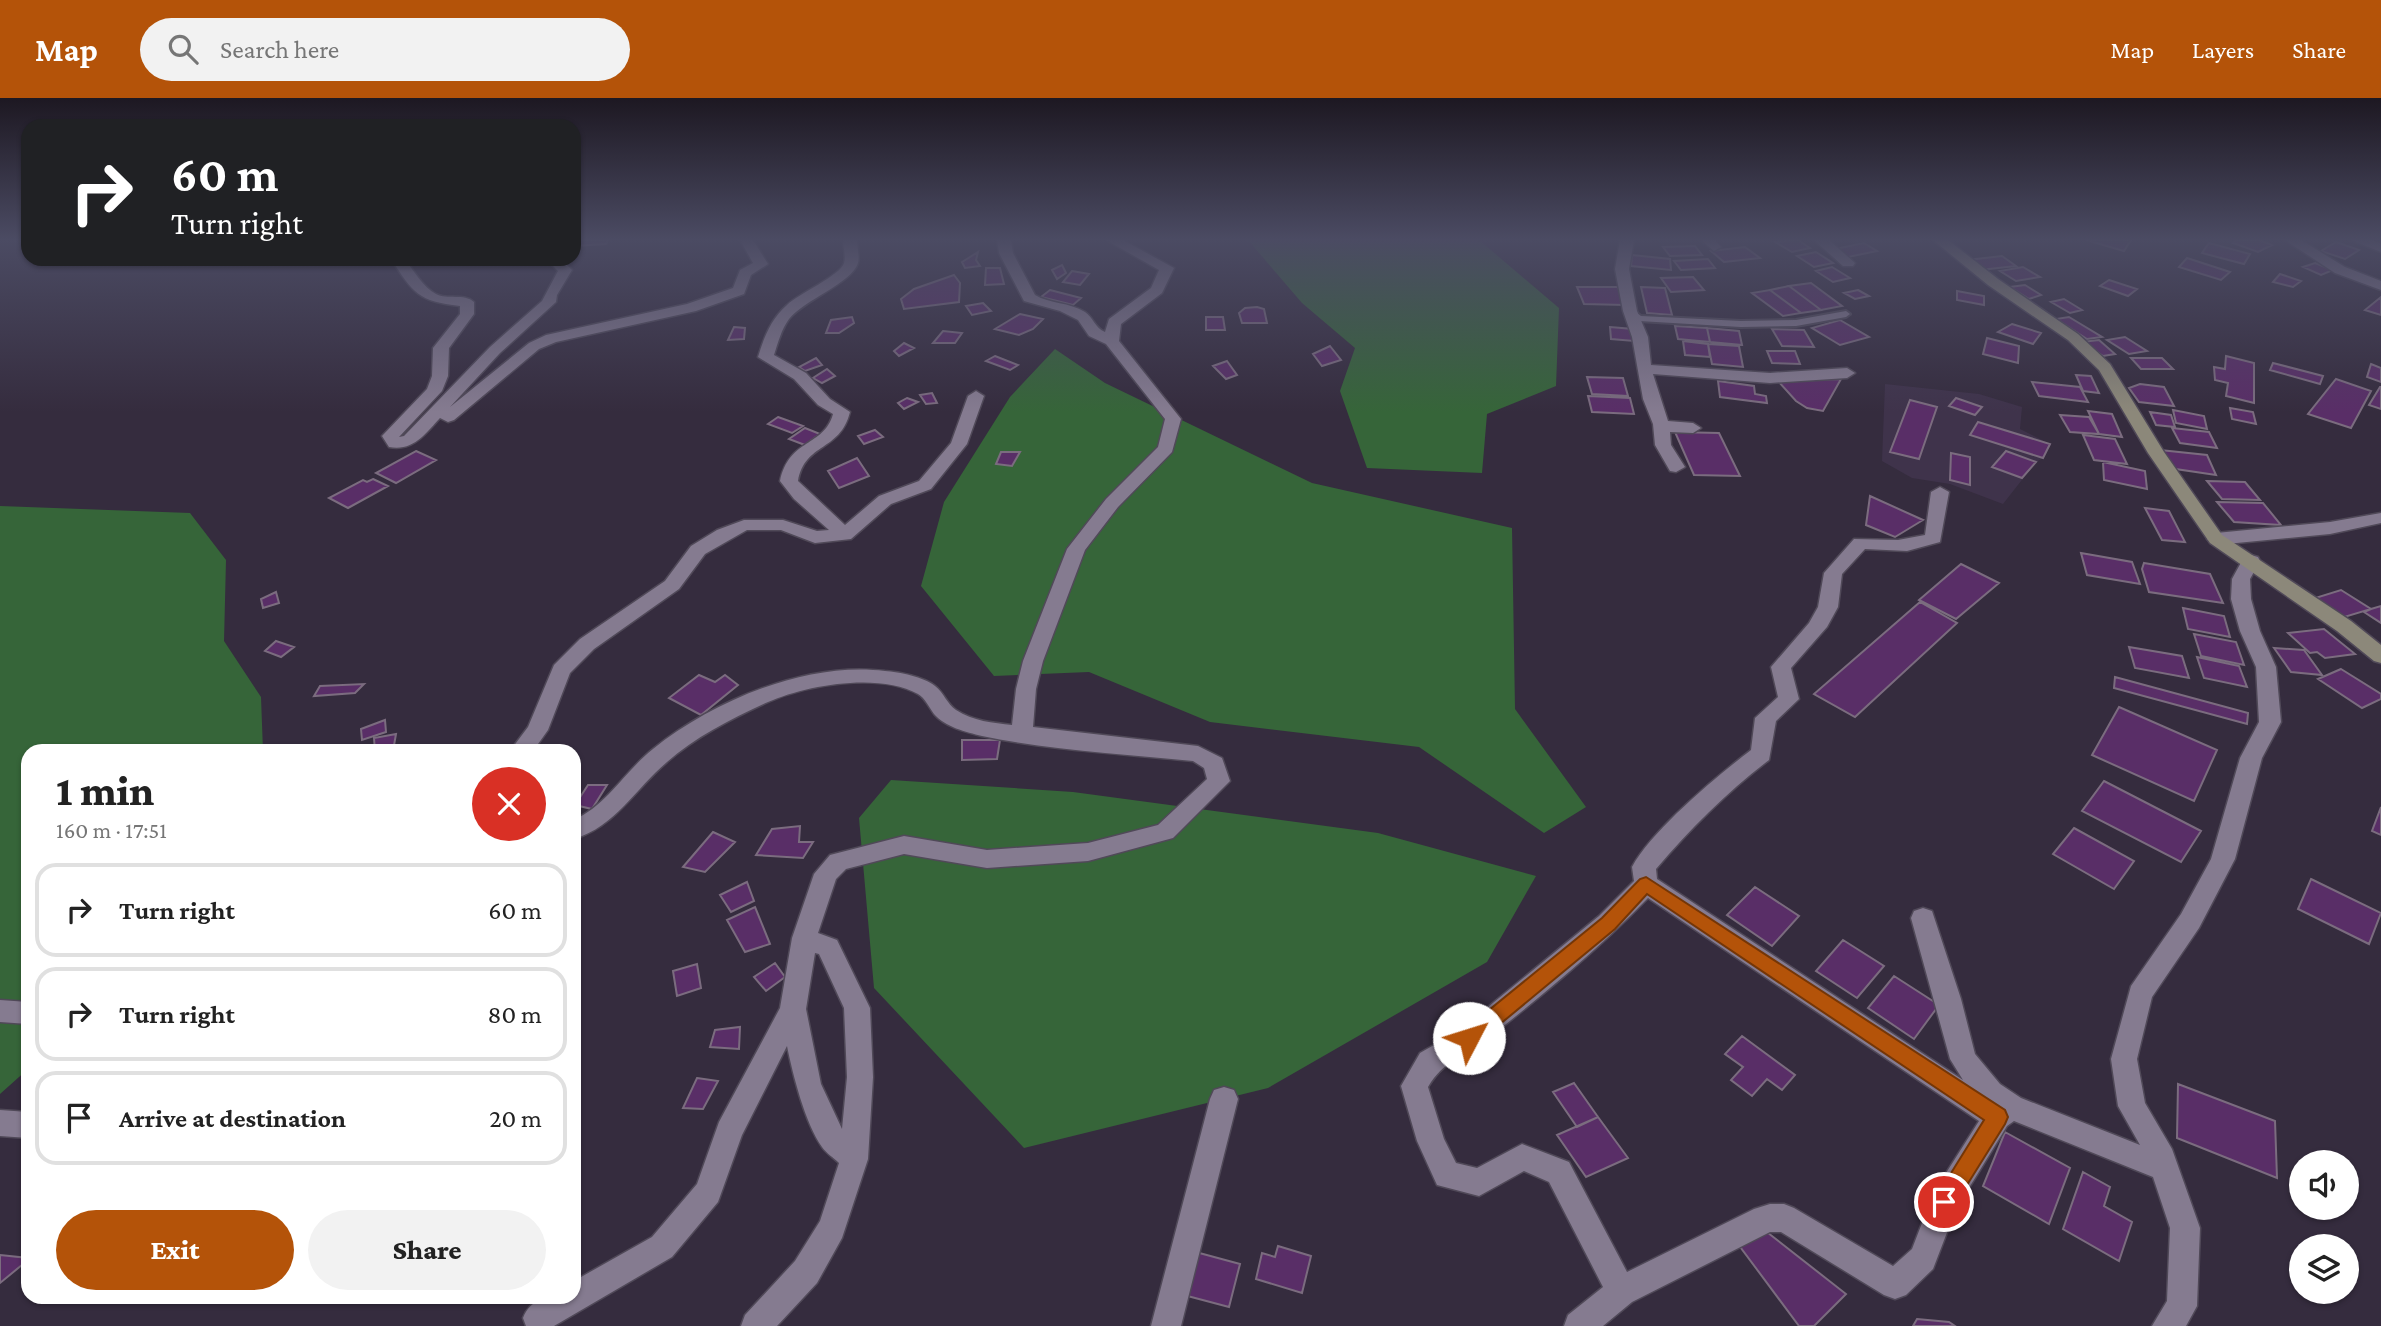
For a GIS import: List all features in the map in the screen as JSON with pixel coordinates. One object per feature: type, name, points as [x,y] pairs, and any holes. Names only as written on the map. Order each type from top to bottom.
[{"type":"main road","points":[[2015,297],[2073,337],[2105,367],[2156,453],[2216,539],[2344,626],[2381,656]]},
{"type":"street","points":[[431,297],[467,302],[467,314],[441,348],[440,376],[434,391],[390,436],[396,443],[410,440],[495,350],[549,302],[550,297]]},
{"type":"street","points":[[421,429],[445,419],[534,346],[551,338],[691,308],[721,297]]},
{"type":"street","points":[[808,297],[781,316],[771,336],[766,357],[800,376],[824,402],[842,412],[840,425],[832,436],[805,452],[794,463],[789,481],[800,495],[845,535]]},
{"type":"street","points":[[1022,732],[1026,689],[1033,661],[1076,549],[1112,503],[1166,448],[1173,419],[1111,341],[1094,333],[1083,317],[1064,307],[1036,302],[1030,297]]},
{"type":"street","points":[[1111,341],[1114,322],[1147,297]]},
{"type":"street","points":[[1627,297],[1640,337],[1651,399],[1661,424],[1663,445],[1676,467]]},
{"type":"street","points":[[1645,369],[1770,378],[1847,373]]},
{"type":"street","points":[[526,744],[537,730],[561,670],[587,644],[672,584],[698,550],[723,534],[744,525],[783,525],[815,537],[845,535],[885,500],[925,485],[960,443],[976,396]]},
{"type":"street","points":[[1661,424],[1673,428],[1693,428]]},
{"type":"street","points":[[1646,884],[1644,867],[1668,838],[1726,779],[1761,754],[1766,718],[1789,699],[1781,667],[1817,627],[1828,607],[1833,573],[1860,543],[1889,546],[1921,544],[1934,538],[1940,492]]},
{"type":"street","points":[[2216,539],[2330,528],[2381,518]]},
{"type":"street","points":[[2167,1326],[2182,1306],[2185,1228],[2158,1149],[2132,1106],[2124,1059],[2140,994],[2190,921],[2223,859],[2251,758],[2270,722],[2266,667],[2250,631],[2241,599],[2241,579],[2250,561]]},
{"type":"street","points":[[581,826],[606,813],[647,766],[672,746],[751,701],[804,680],[832,675],[877,677],[926,688],[947,714],[983,730],[1022,732],[1044,737],[1198,754],[1214,764],[1219,781],[1165,832],[1088,852],[988,859],[904,845],[838,862],[826,874],[804,938],[793,1009],[729,1131],[708,1192],[662,1247],[581,1293]]},
{"type":"street","points":[[1646,884],[2004,1112],[2164,1168]]},
{"type":"street","points":[[1620,1291],[1559,1172],[1522,1157],[1479,1182],[1447,1175],[1431,1141],[1414,1086],[1429,1061],[1469,1038],[1608,923],[1646,884]]},
{"type":"street","points":[[1923,918],[1963,1059],[2004,1112]]},
{"type":"street","points":[[756,1326],[806,1272],[832,1228],[854,1159],[860,1077],[856,1008],[828,947],[804,938]]},
{"type":"street","points":[[793,1009],[808,1084],[832,1138],[854,1159]]},
{"type":"street","points":[[0,1011],[21,1012]]},
{"type":"street","points":[[1166,1326],[1224,1099]]},
{"type":"street","points":[[1579,1326],[1620,1291],[1754,1223],[1770,1218],[1784,1218],[1895,1284],[1923,1259],[1944,1202],[2004,1112]]},
{"type":"street","points":[[0,1123],[21,1124]]},
{"type":"street","points":[[538,1318],[562,1304]]},
{"type":"lane","points":[[1630,311],[1639,318],[1741,324],[1796,323],[1846,314]]},
{"type":"shaded area","points":[[1885,384],[1979,394],[2022,407],[2020,429],[2050,444],[2043,458],[2036,462],[2003,504],[1950,484],[1912,478],[1882,461]]},
{"type":"green space","points":[[1297,297],[1546,297],[1559,308],[1556,386],[1487,414],[1482,473],[1367,468],[1340,391],[1355,348]]},
{"type":"green space","points":[[1055,349],[1105,383],[1312,483],[1512,528],[1515,709],[1586,807],[1544,833],[1419,747],[1210,722],[1089,672],[994,676],[921,586],[944,502],[1010,397]]},
{"type":"green space","points":[[0,506],[190,513],[226,560],[224,641],[261,697],[263,744],[21,744],[21,1075],[0,1094]]},
{"type":"green space","points":[[891,780],[1073,792],[1378,833],[1536,876],[1487,962],[1268,1088],[1024,1148],[874,988],[859,818]]},
{"type":"building","points":[[959,297],[959,302],[904,309],[901,299]]},
{"type":"building","points":[[1042,297],[1081,298],[1073,305]]},
{"type":"building","points":[[1581,297],[1622,297],[1625,305],[1584,304]]},
{"type":"building","points":[[1643,297],[1667,297],[1672,315],[1647,313]]},
{"type":"building","points":[[1758,297],[1780,297],[1801,313],[1783,316]]},
{"type":"building","points":[[1780,297],[1804,297],[1821,310],[1801,313]]},
{"type":"building","points":[[1804,297],[1830,297],[1842,306],[1821,310]]},
{"type":"building","points":[[1957,297],[1984,297],[1984,305],[1957,300]]},
{"type":"building","points":[[2381,297],[2381,297],[2381,315],[2365,310]]},
{"type":"building","points":[[2064,299],[2082,310],[2070,313],[2051,302]]},
{"type":"building","points":[[983,303],[991,311],[972,315],[966,306]]},
{"type":"building","points":[[1245,308],[1264,309],[1267,323],[1242,323],[1239,313]]},
{"type":"building","points":[[1020,314],[1043,319],[1033,329],[1019,335],[995,329]]},
{"type":"building","points":[[852,317],[854,323],[839,333],[826,333],[831,320]]},
{"type":"building","points":[[1206,317],[1223,317],[1225,330],[1206,330]]},
{"type":"building","points":[[2069,317],[2102,337],[2087,339],[2056,319]]},
{"type":"building","points":[[1840,320],[1869,337],[1840,345],[1812,328]]},
{"type":"building","points":[[2012,324],[2041,333],[2033,344],[1998,332]]},
{"type":"building","points":[[1675,326],[1707,328],[1710,342],[1678,339]]},
{"type":"building","points":[[734,327],[745,328],[744,339],[728,340]]},
{"type":"building","points":[[1610,327],[1633,329],[1634,341],[1611,339]]},
{"type":"building","points":[[1707,328],[1739,331],[1742,345],[1710,342]]},
{"type":"building","points":[[1772,329],[1804,330],[1814,347],[1782,346]]},
{"type":"building","points":[[943,331],[962,333],[955,343],[933,343]]},
{"type":"building","points":[[2125,337],[2147,351],[2129,354],[2107,340]]},
{"type":"building","points":[[1987,338],[2019,346],[2018,363],[1983,354]]},
{"type":"building","points":[[2099,340],[2115,354],[2103,356],[2082,342]]},
{"type":"building","points":[[1683,341],[1708,344],[1710,357],[1685,355]]},
{"type":"building","points":[[904,343],[914,348],[899,356],[894,351]]},
{"type":"building","points":[[1708,344],[1739,346],[1743,367],[1712,364]]},
{"type":"building","points":[[1330,346],[1341,360],[1322,366],[1313,354]]},
{"type":"building","points":[[1767,351],[1795,351],[1800,364],[1772,363]]},
{"type":"building","points":[[995,356],[1018,365],[1010,370],[986,361]]},
{"type":"building","points":[[2226,356],[2254,363],[2254,403],[2226,396],[2228,383],[2215,380],[2214,367],[2225,369]]},
{"type":"building","points":[[816,358],[822,365],[805,371],[799,367]]},
{"type":"building","points":[[2131,358],[2162,358],[2173,369],[2141,369]]},
{"type":"building","points":[[1227,361],[1237,375],[1226,379],[1213,366]]},
{"type":"building","points":[[2273,363],[2323,376],[2320,384],[2270,370]]},
{"type":"building","points":[[2371,364],[2381,368],[2381,382],[2367,377]]},
{"type":"building","points":[[827,369],[835,376],[822,383],[813,378]]},
{"type":"building","points":[[2076,375],[2091,376],[2099,393],[2083,391]]},
{"type":"building","points":[[1587,377],[1623,378],[1628,396],[1592,394]]},
{"type":"building","points":[[1841,379],[1823,411],[1807,408],[1796,401],[1777,380]]},
{"type":"building","points":[[2336,379],[2371,391],[2351,428],[2308,414]]},
{"type":"building","points":[[1718,381],[1754,386],[1755,394],[1766,396],[1767,403],[1720,397]]},
{"type":"building","points":[[2032,382],[2080,387],[2088,402],[2039,396]]},
{"type":"building","points":[[2140,384],[2164,387],[2174,406],[2139,402],[2129,388]]},
{"type":"building","points":[[2381,387],[2381,409],[2369,405]]},
{"type":"building","points":[[932,393],[937,403],[926,404],[920,395]]},
{"type":"building","points":[[1588,396],[1630,398],[1634,414],[1592,412]]},
{"type":"building","points":[[907,398],[918,402],[904,409],[898,403]]},
{"type":"building","points":[[1956,398],[1982,407],[1975,415],[1949,406]]},
{"type":"building","points":[[1910,400],[1937,407],[1919,459],[1890,452]]},
{"type":"building","points":[[2230,408],[2253,412],[2256,424],[2232,419]]},
{"type":"building","points":[[2173,410],[2204,416],[2207,429],[2176,423]]},
{"type":"building","points":[[2088,411],[2112,414],[2122,437],[2099,434]]},
{"type":"building","points":[[2150,412],[2171,415],[2175,427],[2156,425]]},
{"type":"building","points":[[2060,415],[2089,417],[2099,434],[2070,432]]},
{"type":"building","points":[[778,417],[803,426],[792,433],[768,424]]},
{"type":"building","points":[[1978,422],[2050,444],[2043,458],[1970,435]]},
{"type":"building","points":[[805,428],[820,434],[805,445],[789,439]]},
{"type":"building","points":[[2172,428],[2209,432],[2217,448],[2180,443]]},
{"type":"building","points":[[875,430],[883,437],[864,444],[858,436]]},
{"type":"building","points":[[1675,432],[1719,433],[1740,476],[1694,475]]},
{"type":"building","points":[[2083,435],[2115,439],[2127,464],[2094,460]]},
{"type":"building","points":[[2160,450],[2207,455],[2216,475],[2169,468]]},
{"type":"building","points":[[416,451],[436,460],[396,483],[376,473]]},
{"type":"building","points":[[2006,451],[2036,462],[2022,478],[1992,467]]},
{"type":"building","points":[[1001,452],[1020,452],[1012,466],[996,464]]},
{"type":"building","points":[[1951,453],[1970,457],[1970,485],[1950,480]]},
{"type":"building","points":[[857,458],[869,476],[839,488],[828,471]]},
{"type":"building","points":[[2103,462],[2145,471],[2147,489],[2104,480]]},
{"type":"building","points":[[373,479],[388,486],[348,508],[329,498],[363,480],[367,482]]},
{"type":"building","points":[[2207,481],[2245,482],[2260,500],[2222,499]]},
{"type":"building","points":[[1870,496],[1923,520],[1895,537],[1866,525]]},
{"type":"building","points":[[2217,502],[2263,503],[2281,525],[2234,522]]},
{"type":"building","points":[[2145,508],[2169,511],[2185,542],[2162,540]]},
{"type":"building","points":[[2081,553],[2132,562],[2140,584],[2087,575]]},
{"type":"building","points":[[2144,563],[2210,574],[2223,603],[2149,592],[2142,569]]},
{"type":"building","points":[[1961,564],[1999,583],[1956,619],[1919,600]]},
{"type":"building","points":[[2341,590],[2371,609],[2341,618],[2312,599]]},
{"type":"building","points":[[276,592],[279,603],[263,608],[261,599]]},
{"type":"building","points":[[1920,602],[1957,623],[1855,717],[1814,694]]},
{"type":"building","points":[[2381,606],[2381,623],[2364,612],[2371,609]]},
{"type":"building","points":[[2183,608],[2224,616],[2230,637],[2188,629]]},
{"type":"building","points":[[2324,629],[2355,654],[2325,658],[2317,652],[2310,653],[2288,633]]},
{"type":"building","points":[[2194,634],[2236,642],[2244,665],[2201,656]]},
{"type":"building","points":[[276,641],[294,647],[281,657],[265,651]]},
{"type":"building","points":[[2129,647],[2182,656],[2189,678],[2135,668]]},
{"type":"building","points":[[2274,648],[2304,650],[2322,675],[2291,672]]},
{"type":"building","points":[[2197,657],[2239,666],[2247,687],[2204,678]]},
{"type":"building","points":[[2341,669],[2381,694],[2381,699],[2362,708],[2318,679]]},
{"type":"building","points":[[699,675],[715,682],[725,675],[738,685],[701,715],[669,698]]},
{"type":"building","points":[[2115,677],[2248,713],[2247,724],[2114,688]]},
{"type":"building","points":[[364,684],[355,693],[314,696],[320,686]]},
{"type":"building","points":[[2119,707],[2217,750],[2194,801],[2092,755]]},
{"type":"building","points":[[385,720],[386,732],[362,740],[361,729]]},
{"type":"building","points":[[396,734],[394,744],[374,744],[374,738]]},
{"type":"building","points":[[962,740],[1000,740],[997,759],[962,760]]},
{"type":"building","points":[[2104,781],[2201,831],[2181,862],[2082,811]]},
{"type":"building","points":[[588,785],[607,785],[592,809],[581,806],[581,796]]},
{"type":"building","points":[[2381,807],[2381,835],[2372,831]]},
{"type":"building","points":[[800,826],[799,842],[813,842],[803,858],[756,855],[772,829]]},
{"type":"building","points":[[2074,828],[2134,861],[2114,889],[2053,854]]},
{"type":"building","points":[[713,832],[735,842],[705,872],[683,867]]},
{"type":"building","points":[[2311,879],[2381,913],[2369,944],[2298,909]]},
{"type":"building","points":[[747,882],[754,901],[731,912],[720,895]]},
{"type":"building","points":[[1755,887],[1799,916],[1772,946],[1727,915]]},
{"type":"building","points":[[755,907],[770,944],[745,952],[727,920]]},
{"type":"building","points":[[1843,940],[1884,966],[1857,998],[1816,971]]},
{"type":"building","points":[[775,963],[785,977],[766,991],[754,977]]},
{"type":"building","points":[[697,964],[701,988],[677,996],[673,971]]},
{"type":"building","points":[[1894,976],[1939,1005],[1914,1039],[1868,1008]]},
{"type":"building","points":[[740,1027],[739,1049],[710,1047],[715,1030]]},
{"type":"building","points":[[1742,1036],[1795,1075],[1782,1090],[1767,1079],[1752,1096],[1731,1080],[1743,1067],[1725,1054]]},
{"type":"building","points":[[697,1078],[718,1081],[703,1109],[683,1108]]},
{"type":"building","points":[[1574,1083],[1598,1117],[1577,1127],[1553,1092]]},
{"type":"building","points":[[2178,1084],[2275,1121],[2277,1178],[2177,1138]]},
{"type":"building","points":[[1598,1117],[1628,1158],[1586,1177],[1557,1135]]},
{"type":"building","points":[[2005,1132],[2070,1168],[2049,1224],[1983,1186]]},
{"type":"building","points":[[2083,1172],[2110,1187],[2104,1206],[2132,1222],[2119,1261],[2063,1229]]},
{"type":"building","points":[[1763,1229],[1846,1294],[1814,1326],[1799,1326],[1738,1244]]},
{"type":"building","points":[[1278,1246],[1311,1256],[1302,1293],[1256,1279],[1262,1253],[1275,1257]]},
{"type":"building","points":[[1192,1251],[1240,1264],[1229,1307],[1180,1294]]},
{"type":"building","points":[[0,1255],[21,1257],[21,1266],[0,1283]]},
{"type":"building","points":[[1917,1319],[1949,1322],[1955,1326],[1913,1326]]},
{"type":"route","points":[[1469,1038],[1608,923],[1646,884],[1997,1117],[1944,1202]]}]
